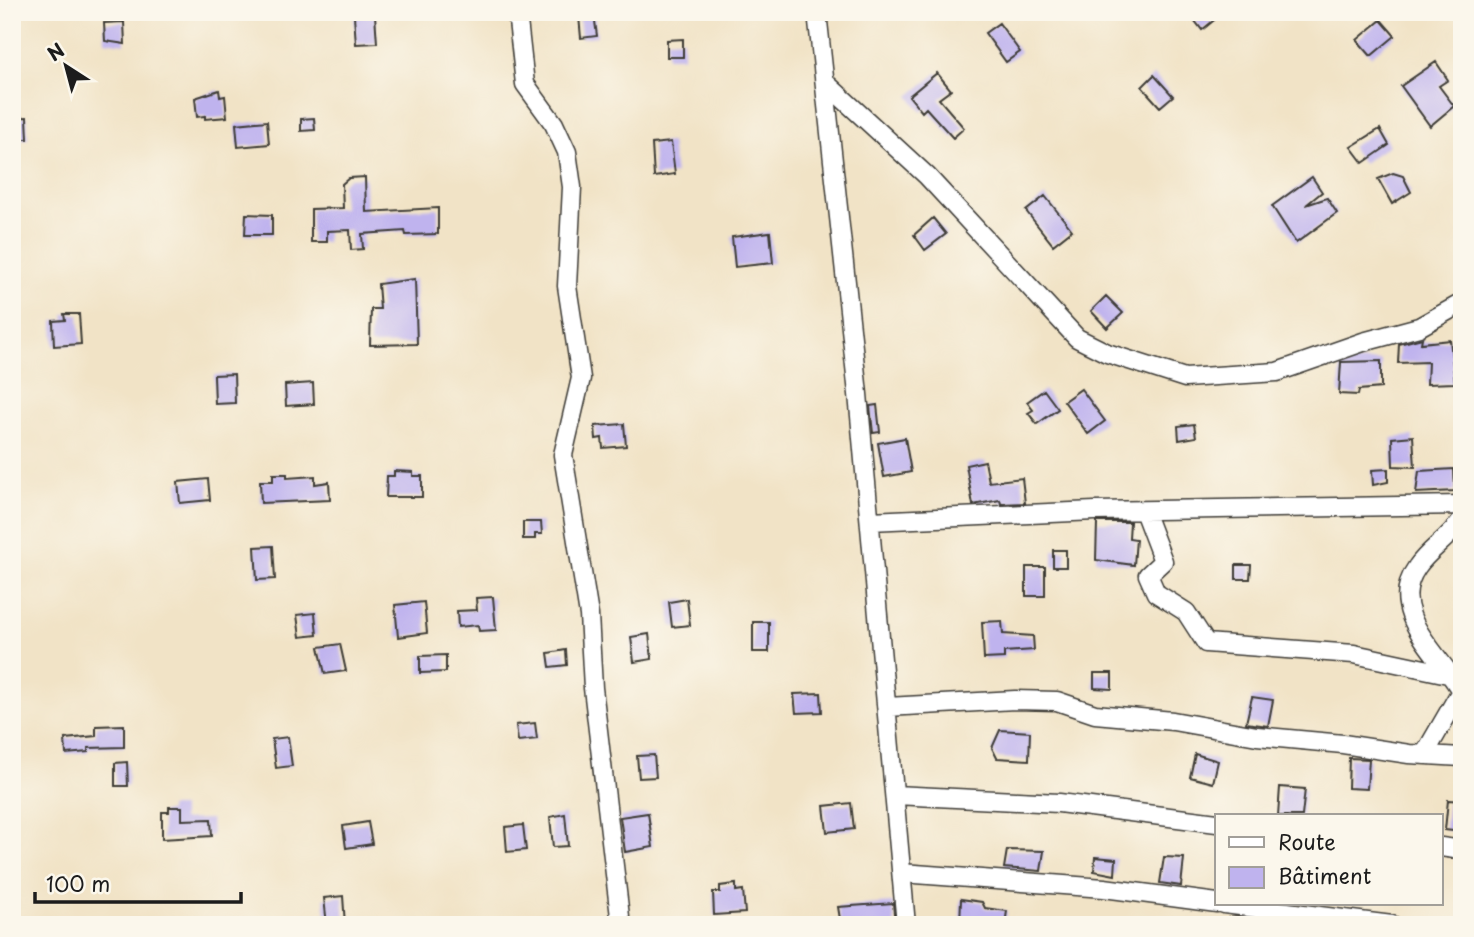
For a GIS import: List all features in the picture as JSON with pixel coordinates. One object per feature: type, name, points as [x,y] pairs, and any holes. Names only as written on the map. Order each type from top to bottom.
[{"type":"street","points":[[517,12],[526,84],[554,124],[567,152],[572,187],[567,286],[581,378],[563,455],[589,615],[593,688],[621,925]]},
{"type":"street","points":[[817,12],[827,84],[870,521],[906,925]]},
{"type":"street","points":[[827,84],[927,176],[1077,338],[1107,354],[1185,378],[1278,372],[1363,342],[1419,327],[1462,303]]},
{"type":"street","points":[[870,521],[1144,511],[1462,505]]},
{"type":"street","points":[[1144,511],[1163,561],[1148,575],[1156,593],[1186,612],[1206,643],[1354,654],[1457,676]]},
{"type":"street","points":[[1424,755],[1461,691],[1457,676],[1411,620],[1404,596],[1416,568],[1462,519]]},
{"type":"street","points":[[887,707],[1016,700],[1057,701],[1096,714],[1173,721],[1257,736],[1462,758]]},
{"type":"street","points":[[895,795],[1059,803],[1215,823]]},
{"type":"street","points":[[1442,846],[1462,850]]},
{"type":"street","points":[[902,873],[1104,888],[1215,903]]},
{"type":"street","points":[[1240,906],[1392,925]]},
{"type":"building","points":[[1188,12],[1224,12],[1202,30]]},
{"type":"building","points":[[594,14],[597,36],[581,38],[579,16]]},
{"type":"building","points":[[375,15],[377,43],[356,44],[354,16]]},
{"type":"building","points":[[1381,20],[1395,36],[1371,56],[1357,40]]},
{"type":"building","points":[[124,22],[125,44],[105,41],[104,23]]},
{"type":"building","points":[[999,23],[1020,52],[1006,62],[985,33]]},
{"type":"building","points":[[683,39],[683,57],[667,57],[667,40]]},
{"type":"building","points":[[1436,62],[1448,80],[1439,86],[1454,106],[1430,126],[1401,86]]},
{"type":"building","points":[[937,73],[951,90],[939,99],[964,128],[953,138],[926,108],[922,112],[909,96]]},
{"type":"building","points":[[1154,75],[1173,96],[1160,107],[1142,87]]},
{"type":"building","points":[[219,90],[220,97],[225,96],[227,117],[197,117],[195,98]]},
{"type":"building","points":[[27,117],[28,139],[12,139],[12,118]]},
{"type":"building","points":[[314,118],[315,130],[301,131],[301,119]]},
{"type":"building","points":[[267,121],[269,144],[238,147],[236,124]]},
{"type":"building","points":[[1380,129],[1389,145],[1363,163],[1351,147]]},
{"type":"building","points":[[671,142],[675,174],[654,177],[652,144]]},
{"type":"building","points":[[1393,173],[1403,176],[1411,192],[1392,204],[1378,179]]},
{"type":"building","points":[[365,177],[366,212],[438,208],[438,234],[406,235],[405,231],[362,234],[363,249],[351,250],[350,230],[327,231],[327,242],[311,242],[311,209],[343,208],[342,184],[349,178]]},
{"type":"building","points":[[1312,177],[1322,192],[1306,205],[1327,198],[1337,213],[1296,243],[1272,206]]},
{"type":"building","points":[[1045,196],[1072,230],[1053,245],[1026,211]]},
{"type":"building","points":[[246,214],[272,215],[272,235],[245,235]]},
{"type":"building","points":[[933,218],[946,234],[925,250],[914,235]]},
{"type":"building","points":[[770,232],[773,263],[735,267],[732,237]]},
{"type":"building","points":[[415,279],[417,344],[370,345],[371,309],[380,309],[378,284]]},
{"type":"building","points":[[1106,296],[1123,313],[1107,328],[1091,311]]},
{"type":"building","points":[[64,314],[79,314],[81,344],[54,346],[53,321],[65,320]]},
{"type":"building","points":[[1422,338],[1421,343],[1450,340],[1455,383],[1427,384],[1428,362],[1398,363],[1399,344]]},
{"type":"building","points":[[1381,361],[1381,388],[1359,390],[1358,395],[1339,394],[1341,362]]},
{"type":"building","points":[[234,374],[235,403],[215,404],[214,375]]},
{"type":"building","points":[[313,383],[314,404],[286,406],[285,385]]},
{"type":"building","points":[[1081,389],[1105,421],[1088,434],[1064,401]]},
{"type":"building","points":[[1044,390],[1058,409],[1037,424],[1028,413],[1033,410],[1027,402]]},
{"type":"building","points":[[877,405],[880,432],[873,433],[870,406]]},
{"type":"building","points":[[624,424],[626,446],[603,448],[602,438],[596,439],[595,426]]},
{"type":"building","points":[[1194,424],[1196,437],[1179,440],[1178,426]]},
{"type":"building","points":[[1413,436],[1415,467],[1393,466],[1392,438]]},
{"type":"building","points":[[905,438],[911,472],[884,477],[878,443]]},
{"type":"building","points":[[985,461],[989,482],[1022,478],[1025,503],[1001,504],[1000,500],[973,505],[966,465]]},
{"type":"building","points":[[1388,469],[1388,482],[1373,485],[1372,470]]},
{"type":"building","points":[[1454,469],[1455,491],[1416,493],[1419,471]]},
{"type":"building","points":[[394,471],[413,472],[413,476],[422,476],[422,497],[386,497],[387,476],[394,476]]},
{"type":"building","points":[[273,474],[287,474],[287,478],[315,476],[315,484],[329,482],[330,500],[261,503],[260,481],[273,481]]},
{"type":"building","points":[[208,479],[210,500],[180,503],[178,482]]},
{"type":"building","points":[[523,522],[541,522],[542,534],[535,534],[535,539],[523,539]]},
{"type":"building","points":[[1097,522],[1130,522],[1129,538],[1136,539],[1134,565],[1096,560]]},
{"type":"building","points":[[273,546],[275,579],[257,580],[255,547]]},
{"type":"building","points":[[1053,550],[1066,550],[1066,567],[1053,567]]},
{"type":"building","points":[[1236,565],[1251,565],[1250,579],[1236,579]]},
{"type":"building","points":[[1026,567],[1045,567],[1045,596],[1026,596]]},
{"type":"building","points":[[493,597],[496,630],[479,631],[478,625],[458,627],[457,611],[477,610],[476,598]]},
{"type":"building","points":[[687,599],[690,625],[672,627],[669,602]]},
{"type":"building","points":[[424,602],[427,633],[398,637],[395,605]]},
{"type":"building","points":[[315,613],[317,635],[300,637],[297,615]]},
{"type":"building","points":[[1002,621],[1003,634],[1033,636],[1034,650],[1004,652],[1004,658],[984,659],[982,622]]},
{"type":"building","points":[[753,622],[769,622],[769,652],[753,652]]},
{"type":"building","points":[[649,634],[652,659],[634,662],[631,637]]},
{"type":"building","points":[[340,644],[346,671],[325,674],[319,647]]},
{"type":"building","points":[[566,650],[567,665],[550,667],[548,653]]},
{"type":"building","points":[[446,655],[446,672],[420,673],[420,656]]},
{"type":"building","points":[[1094,673],[1112,673],[1112,689],[1094,688]]},
{"type":"building","points":[[821,693],[822,712],[796,713],[794,694]]},
{"type":"building","points":[[1252,697],[1273,700],[1268,726],[1246,723]]},
{"type":"building","points":[[535,723],[537,739],[518,741],[516,725]]},
{"type":"building","points":[[124,725],[124,747],[88,748],[88,752],[66,754],[65,739],[96,736],[96,726]]},
{"type":"building","points":[[1000,730],[1030,732],[1029,760],[997,758],[992,748]]},
{"type":"building","points":[[288,737],[292,766],[276,768],[272,739]]},
{"type":"building","points":[[1195,754],[1218,761],[1213,783],[1190,777]]},
{"type":"building","points":[[654,755],[656,777],[639,778],[637,756]]},
{"type":"building","points":[[1349,758],[1369,759],[1367,789],[1348,788]]},
{"type":"building","points":[[127,762],[128,786],[115,786],[115,763]]},
{"type":"building","points":[[1280,787],[1305,789],[1302,814],[1278,814]]},
{"type":"building","points":[[1448,800],[1462,801],[1462,832],[1445,830]]},
{"type":"building","points":[[851,803],[854,829],[827,832],[824,806]]},
{"type":"building","points":[[169,807],[182,807],[182,820],[211,819],[212,836],[162,839],[162,812],[169,812]]},
{"type":"building","points":[[648,813],[653,847],[625,852],[620,817]]},
{"type":"building","points":[[565,814],[568,846],[553,847],[550,817]]},
{"type":"building","points":[[368,822],[372,844],[346,848],[343,826]]},
{"type":"building","points":[[523,825],[526,850],[507,852],[505,827]]},
{"type":"building","points":[[1007,850],[1044,851],[1041,871],[1004,868]]},
{"type":"building","points":[[1095,857],[1116,859],[1115,875],[1094,871]]},
{"type":"building","points":[[1164,857],[1184,858],[1181,886],[1160,883]]},
{"type":"building","points":[[736,884],[736,891],[743,890],[745,913],[714,915],[713,892],[720,892],[720,886]]},
{"type":"building","points":[[343,896],[345,925],[327,925],[324,898]]},
{"type":"building","points":[[961,899],[982,902],[985,908],[1007,911],[1005,925],[960,925]]},
{"type":"building","points":[[893,903],[895,925],[841,925],[838,907]]}]
